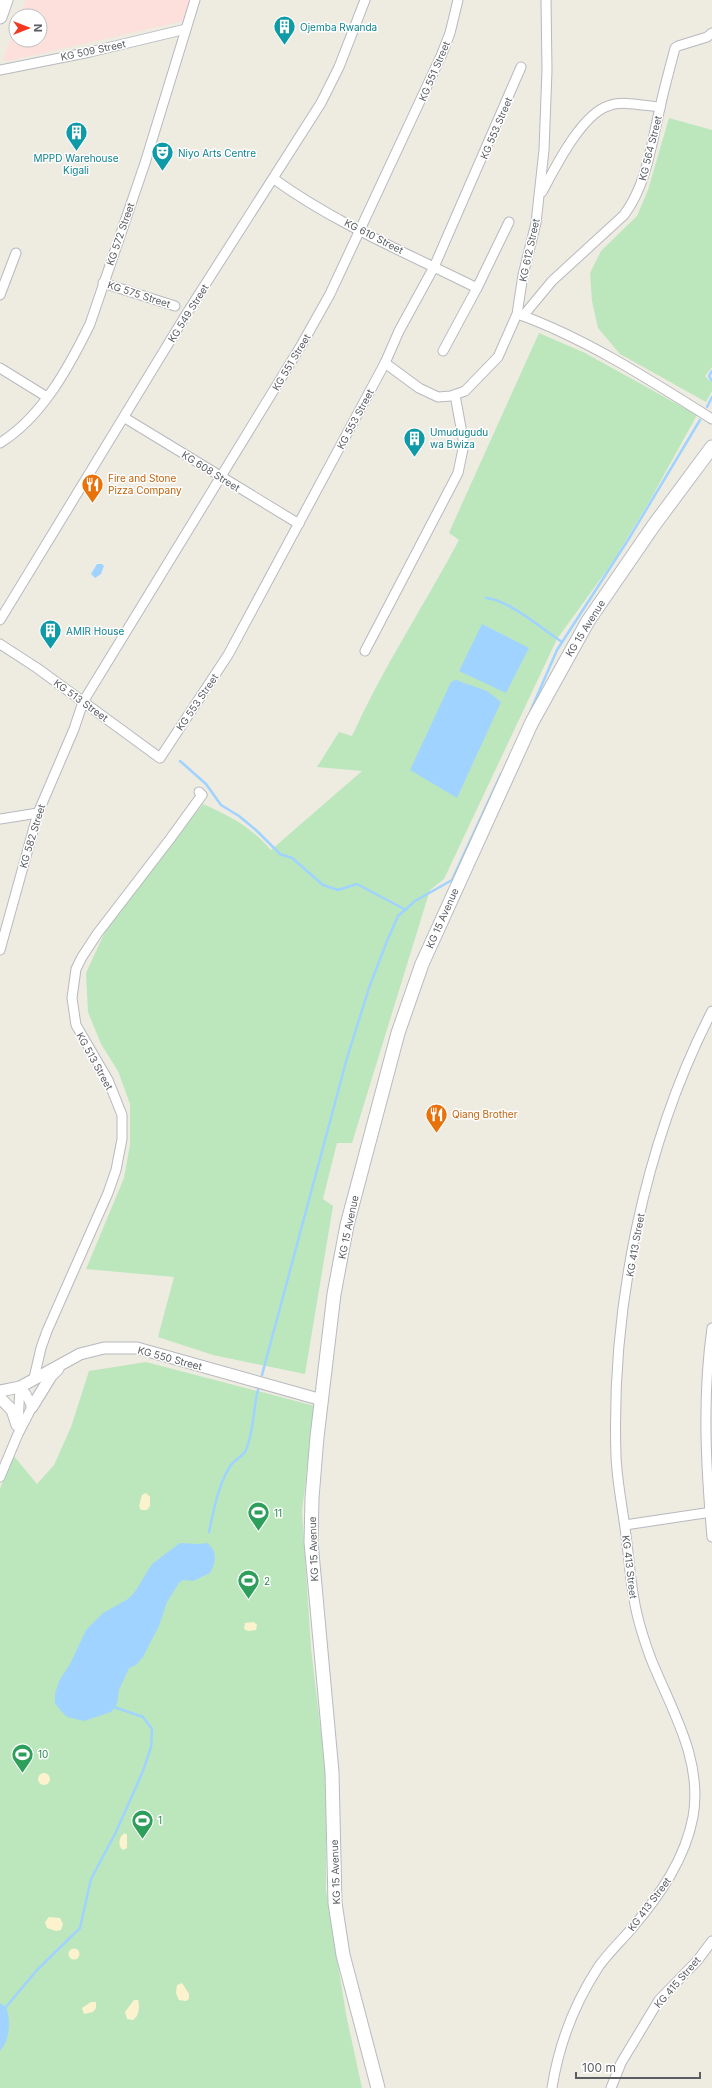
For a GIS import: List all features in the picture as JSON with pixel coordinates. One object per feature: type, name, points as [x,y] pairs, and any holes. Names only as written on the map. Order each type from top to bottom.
[{"type":"main road","points":[[0,17],[6,0]]},
{"type":"main road","name":"KG 15 Avenue","points":[[378,2088],[343,1955],[335,1903],[332,1772],[311,1542],[312,1498],[334,1294],[347,1225],[395,1041],[422,964],[532,722],[569,653],[632,556],[712,447]]},
{"type":"street","name":"KG 572 Street","points":[[0,443],[13,435],[30,419],[78,349],[90,324],[142,170],[196,0]]},
{"type":"street","name":"KG 549 Street","points":[[0,620],[125,418],[187,313],[274,179],[321,103],[338,67],[365,0]]},
{"type":"street","name":"KG 551 Street","points":[[83,702],[222,477],[302,344],[330,294],[359,230],[396,156],[441,56],[450,33],[458,0]]},
{"type":"street","name":"KG 612 Street","points":[[455,395],[465,391],[498,357],[520,315],[540,196],[544,150],[547,70],[546,0]]},
{"type":"street","name":"KG 509 Street","points":[[0,70],[90,52],[186,29]]},
{"type":"street","name":"KG 564 Street","points":[[520,315],[552,281],[624,215],[631,206],[637,194],[650,156],[660,107],[676,46],[707,37],[712,34]]},
{"type":"street","name":"KG 553 Street","points":[[160,758],[228,655],[385,363],[399,332],[434,267],[521,67]]},
{"type":"street","points":[[540,196],[568,146],[596,114],[607,106],[617,104],[660,107]]},
{"type":"street","name":"KG 610 Street","points":[[274,179],[290,191],[359,230],[477,288]]},
{"type":"street","points":[[443,352],[477,288],[509,222]]},
{"type":"street","points":[[0,294],[16,253]]},
{"type":"street","name":"KG 575 Street","points":[[103,283],[175,306]]},
{"type":"street","points":[[520,315],[576,340],[712,419]]},
{"type":"street","points":[[365,651],[458,473],[464,444],[455,395],[438,397],[419,388],[385,363]]},
{"type":"street","points":[[0,368],[47,396]]},
{"type":"street","name":"KG 608 Street","points":[[125,418],[299,524]]},
{"type":"street","name":"KG 513 Street","points":[[0,644],[37,668],[160,758]]},
{"type":"street","name":"KG 582 Street","points":[[0,950],[38,813],[74,729],[83,702]]},
{"type":"street","name":"KG 513 Street","points":[[34,1378],[41,1348],[47,1331],[108,1193],[116,1170],[122,1139],[122,1115],[108,1080],[76,1025],[72,998],[76,969],[97,934],[202,795],[198,792]]},
{"type":"street","points":[[0,819],[38,813]]},
{"type":"street","name":"KG 413 Street","points":[[552,2088],[554,2071],[567,2024],[582,1995],[601,1964],[663,1889],[683,1850],[693,1818],[696,1784],[694,1765],[689,1748],[650,1656],[634,1599],[616,1459],[616,1384],[624,1310],[634,1243],[648,1178],[667,1116],[712,1011]]},
{"type":"street","points":[[712,1328],[708,1356],[705,1415],[712,1537]]},
{"type":"street","name":"KG 550 Street","points":[[0,1391],[20,1387],[68,1358],[80,1354],[104,1348],[137,1348],[322,1400]]},
{"type":"street","points":[[0,1477],[18,1430],[51,1376],[68,1358]]},
{"type":"street","points":[[20,1387],[26,1394],[32,1408]]},
{"type":"street","points":[[18,1430],[20,1387]]},
{"type":"street","points":[[0,1398],[12,1410],[18,1430]]},
{"type":"street","points":[[625,1525],[711,1512]]},
{"type":"street","name":"KG 415 Street","points":[[612,2088],[621,2064],[659,2000],[697,1961],[712,1941]]},
{"type":"shaded area","points":[[26,0],[191,0],[183,21],[8,61],[3,59],[8,47],[8,48],[48,48],[48,8],[23,8]]},
{"type":"green space","points":[[669,118],[712,130],[712,367],[705,376],[712,383],[712,391],[706,402],[620,354],[598,328],[592,301],[590,273],[601,251],[637,216],[648,190]]},
{"type":"green space","points":[[539,333],[585,353],[697,415],[649,502],[612,563],[557,639],[444,879],[430,890],[352,1143],[337,1143],[323,1199],[333,1206],[305,1374],[213,1355],[158,1337],[174,1277],[86,1269],[124,1178],[130,1145],[130,1104],[118,1071],[101,1044],[88,1012],[86,973],[109,923],[203,804],[248,828],[271,850],[362,771],[317,767],[339,732],[352,736],[390,661],[459,540],[449,533]]},
{"type":"green space","points":[[146,1362],[315,1406],[302,1511],[311,1648],[326,1776],[326,1890],[346,2014],[362,2088],[0,2088],[0,1489],[13,1455],[37,1484],[54,1465],[71,1427],[89,1371]]},
{"type":"sand","points":[[146,1493],[150,1497],[150,1506],[147,1510],[141,1510],[139,1506],[142,1495]]},
{"type":"sand","points":[[254,1622],[257,1625],[256,1630],[248,1631],[244,1629],[245,1623]]},
{"type":"sand","points":[[42,1773],[46,1773],[50,1779],[46,1785],[42,1785],[38,1781],[38,1777]]},
{"type":"sand","points":[[125,1833],[127,1835],[127,1848],[123,1850],[119,1844],[121,1836]]},
{"type":"sand","points":[[49,1917],[60,1918],[63,1924],[61,1930],[56,1931],[47,1928],[45,1922]]},
{"type":"sand","points":[[74,1948],[78,1950],[80,1954],[78,1958],[74,1960],[70,1958],[68,1954],[70,1950]]},
{"type":"sand","points":[[182,1983],[189,1994],[189,1999],[186,2001],[179,2000],[176,1993],[177,1985]]},
{"type":"sand","points":[[134,2000],[138,2000],[138,2014],[133,2020],[127,2019],[125,2012]]},
{"type":"sand","points":[[91,2002],[96,2002],[96,2008],[93,2012],[84,2014],[82,2008]]},
{"type":"water","points":[[97,564],[102,564],[104,566],[101,574],[95,578],[91,574]]},
{"type":"water","points":[[482,624],[529,648],[506,693],[459,671]]},
{"type":"water","points":[[456,680],[487,691],[501,702],[457,798],[410,770],[451,682]]},
{"type":"water","points":[[180,1543],[207,1543],[211,1546],[215,1561],[210,1573],[193,1581],[183,1580],[179,1583],[167,1602],[159,1626],[143,1657],[136,1665],[129,1668],[119,1690],[117,1704],[111,1712],[84,1721],[67,1717],[55,1703],[55,1694],[59,1681],[70,1664],[86,1630],[103,1613],[128,1599],[134,1593],[152,1564]]},
{"type":"water","points":[[0,2003],[6,2007],[8,2012],[9,2030],[6,2041],[0,2051]]},
{"type":"waterway","points":[[712,371],[709,376],[712,381]]},
{"type":"waterway","points":[[707,407],[712,397]]},
{"type":"waterway","points":[[531,710],[557,650],[628,540],[700,420]]},
{"type":"waterway","points":[[486,598],[495,600],[515,609],[562,642]]},
{"type":"waterway","points":[[180,761],[206,784],[221,805],[239,816],[257,831],[280,854],[292,858],[323,885],[338,890],[357,884],[406,910]]},
{"type":"waterway","points":[[262,1375],[347,1058],[369,988],[387,941],[398,916],[415,901],[452,880],[501,774]]},
{"type":"waterway","points":[[209,1532],[217,1497],[223,1480],[231,1465],[245,1452],[249,1443],[258,1390]]},
{"type":"waterway","points":[[6,2007],[37,1970],[80,1928],[91,1879],[116,1832],[143,1771],[151,1747],[152,1729],[143,1717],[114,1707]]},
{"type":"place","name":"Ojemba Rwanda","points":[[284,46]]},
{"type":"place","name":"MPPD Warehouse Kigali","points":[[76,152]]},
{"type":"place","name":"Niyo Arts Centre","points":[[163,172]]},
{"type":"place","name":"Umudugudu wa Bwiza","points":[[414,458]]},
{"type":"place","name":"Fire and Stone Pizza Company","points":[[93,504]]},
{"type":"place","name":"AMIR House","points":[[50,650]]},
{"type":"place","name":"Qiang Brother","points":[[437,1134]]},
{"type":"place","name":"11","points":[[259,1532]]},
{"type":"place","name":"2","points":[[249,1600]]},
{"type":"place","name":"10","points":[[23,1774]]},
{"type":"place","name":"1","points":[[143,1840]]}]
